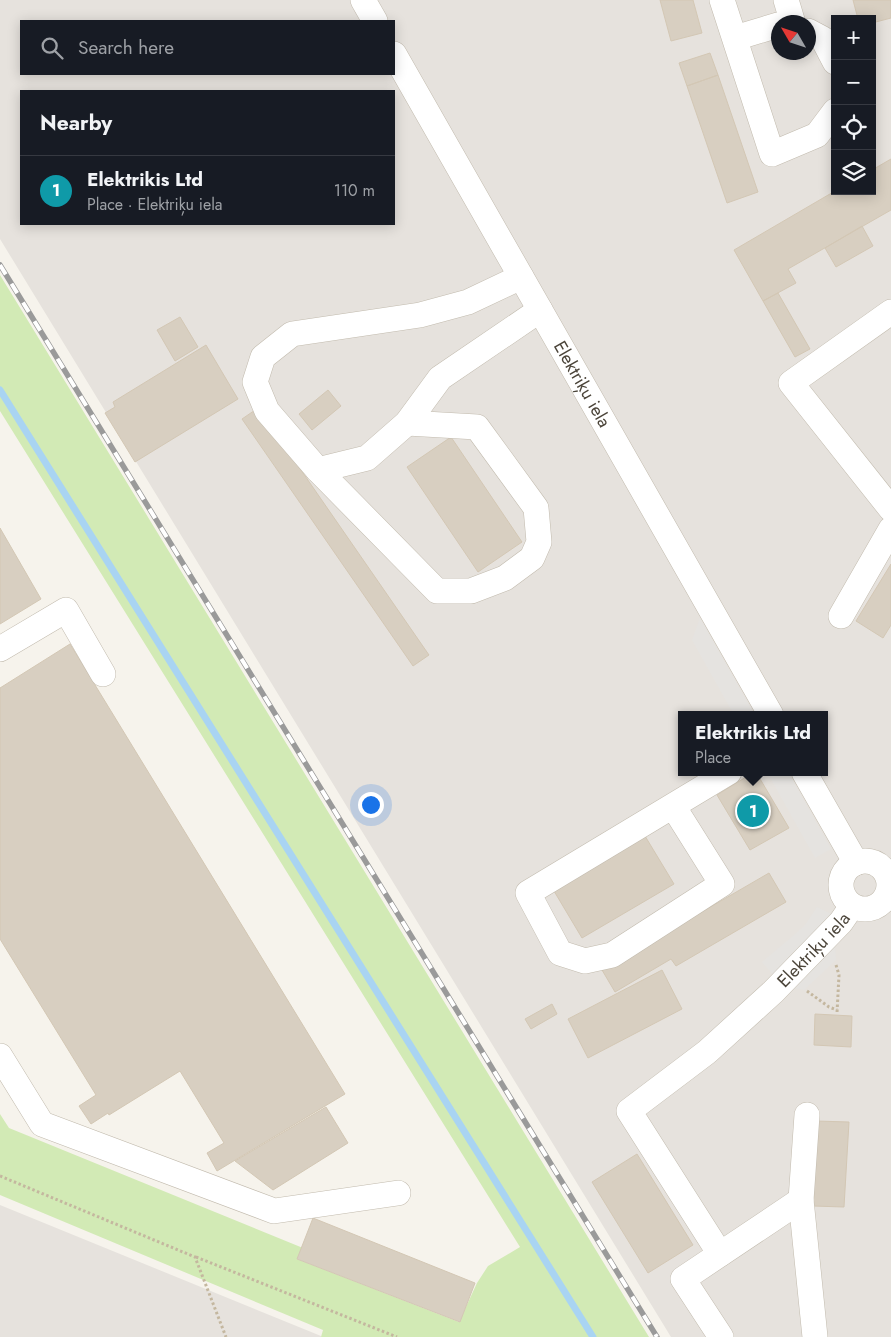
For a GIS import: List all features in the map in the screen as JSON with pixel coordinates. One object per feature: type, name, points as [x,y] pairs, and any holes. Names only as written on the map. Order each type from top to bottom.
[{"type":"street","points":[[363,0],[374,20]]},
{"type":"street","points":[[722,0],[772,154],[817,135],[831,116]]},
{"type":"street","points":[[734,38],[771,26]]},
{"type":"street","points":[[816,35],[823,39],[834,60]]},
{"type":"street","name":"Elektriķu iela","points":[[395,56],[769,711]]},
{"type":"street","points":[[407,423],[477,427],[536,508],[539,542],[532,558],[505,578],[471,591],[437,591],[318,470],[266,411],[256,382],[263,357],[292,334],[420,315],[468,302],[521,277]]},
{"type":"street","points":[[318,470],[367,458],[407,423],[440,378],[540,310]]},
{"type":"street","points":[[891,312],[791,383],[891,509]]},
{"type":"street","points":[[841,616],[891,529]]},
{"type":"street","points":[[0,650],[66,610],[103,674]]},
{"type":"street","points":[[673,806],[722,884],[612,955],[585,961],[560,953],[528,893],[673,806],[723,776]]},
{"type":"street","points":[[806,776],[856,864]]},
{"type":"street","name":"Elektriķu iela","points":[[864,862],[872,862],[880,866],[888,879],[889,888],[883,902],[876,907],[868,909],[852,906],[842,892],[841,884],[844,875],[849,868],[864,862]]},
{"type":"street","name":"Elektriķu iela","points":[[720,1254],[629,1111],[707,1052],[773,992],[841,922],[852,906]]},
{"type":"street","points":[[0,1056],[42,1124],[274,1211],[398,1193]]},
{"type":"street","points":[[807,1116],[801,1200],[815,1337]]},
{"type":"street","points":[[721,1337],[683,1279],[801,1200]]},
{"type":"path","points":[[806,991],[838,1012],[839,975],[836,965]]},
{"type":"path","points":[[0,1176],[195,1257],[397,1337]]},
{"type":"path","points":[[195,1257],[226,1337]]},
{"type":"shaded area","points":[[0,0],[891,0],[891,1337],[671,1337],[0,239]]},
{"type":"shaded area","points":[[700,618],[752,711],[732,711],[692,640]]},
{"type":"shaded area","points":[[769,776],[790,776],[831,849],[815,858]]},
{"type":"shaded area","points":[[817,907],[831,914],[821,932],[775,977],[762,962],[805,925]]},
{"type":"shaded area","points":[[835,947],[836,960],[804,990],[795,988]]},
{"type":"shaded area","points":[[0,1205],[321,1336],[321,1337],[0,1337]]},
{"type":"green space","points":[[0,275],[649,1337],[321,1337],[323,1330],[0,1195],[0,1114],[9,1128],[303,1248],[297,1259],[459,1322],[477,1283],[488,1266],[520,1247],[0,411]]},
{"type":"building","points":[[660,0],[693,0],[702,33],[671,41]]},
{"type":"building","points":[[853,0],[891,0],[891,18],[876,22],[876,15],[857,15]]},
{"type":"building","points":[[710,53],[718,75],[687,86],[679,63]]},
{"type":"building","points":[[718,75],[758,192],[727,203],[687,86]]},
{"type":"building","points":[[891,159],[891,210],[788,269],[796,283],[763,301],[734,250],[831,193],[831,195],[876,195],[876,168]]},
{"type":"building","points":[[862,226],[873,246],[836,267],[825,248]]},
{"type":"building","points":[[778,293],[810,349],[795,357],[763,301]]},
{"type":"building","points":[[180,317],[198,347],[175,361],[157,330]]},
{"type":"building","points":[[206,345],[238,399],[135,462],[105,413],[115,407],[113,402]]},
{"type":"building","points":[[328,390],[341,406],[312,430],[299,414]]},
{"type":"building","points":[[258,408],[429,655],[413,666],[242,419]]},
{"type":"building","points":[[451,437],[522,542],[478,572],[407,467]]},
{"type":"building","points":[[0,528],[41,599],[0,624]]},
{"type":"building","points":[[891,564],[891,625],[883,638],[856,621]]},
{"type":"building","points":[[70,644],[345,1094],[217,1171],[207,1153],[224,1143],[180,1071],[91,1124],[79,1106],[96,1095],[0,939],[0,688]]},
{"type":"building","points":[[748,776],[758,776],[789,828],[750,850],[717,795]]},
{"type":"building","points":[[645,836],[674,884],[582,938],[554,891]]},
{"type":"building","points":[[769,873],[786,902],[676,966],[671,959],[615,992],[602,970]]},
{"type":"building","points":[[662,970],[682,1009],[588,1058],[568,1019]]},
{"type":"building","points":[[552,1004],[557,1014],[531,1029],[525,1019]]},
{"type":"building","points":[[815,1014],[852,1016],[851,1047],[814,1045]]},
{"type":"building","points":[[326,1107],[348,1143],[273,1190],[235,1161]]},
{"type":"building","points":[[816,1121],[849,1122],[844,1207],[813,1206]]},
{"type":"building","points":[[637,1154],[693,1245],[648,1273],[592,1182]]},
{"type":"building","points":[[313,1218],[475,1283],[460,1322],[297,1259]]},
{"type":"waterway","points":[[0,390],[593,1337]]},
{"type":"railway","points":[[0,265],[657,1337]]},
{"type":"place","name":"Elektrikis Ltd","points":[[753,811]]}]
